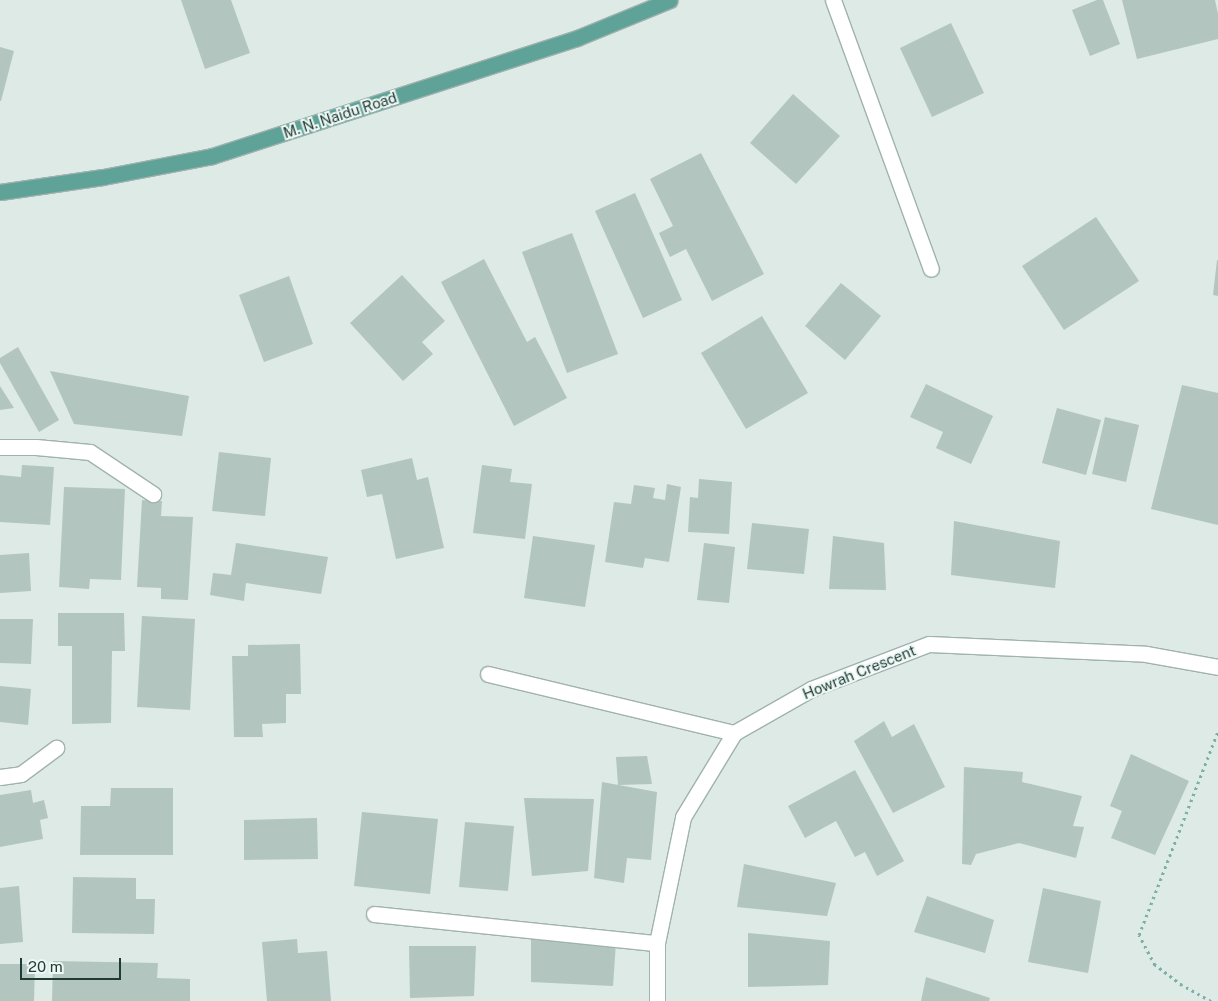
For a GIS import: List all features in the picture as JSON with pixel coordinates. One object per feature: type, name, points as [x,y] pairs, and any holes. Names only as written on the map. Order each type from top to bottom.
[{"type":"main road","name":"M. N. Naidu Road","points":[[0,192],[103,177],[212,156],[577,38],[670,0]]},
{"type":"street","points":[[833,0],[932,269]]},
{"type":"street","points":[[0,448],[36,447],[90,452],[153,494]]},
{"type":"street","name":"Howrah Crescent","points":[[657,1001],[657,943],[683,817],[734,733],[811,689],[929,644],[1146,654],[1218,667]]},
{"type":"street","points":[[488,674],[734,733]]},
{"type":"street","points":[[0,776],[22,774],[56,748]]},
{"type":"street","points":[[374,914],[657,943]]},
{"type":"path","points":[[1211,1001],[1182,985],[1156,965],[1139,935],[1218,731]]},
{"type":"building","points":[[181,0],[231,0],[250,53],[205,69]]},
{"type":"building","points":[[1097,0],[1103,0],[1120,44],[1090,56],[1072,10]]},
{"type":"building","points":[[1122,0],[1215,0],[1218,14],[1218,39],[1137,59]]},
{"type":"building","points":[[951,23],[984,93],[932,117],[900,48]]},
{"type":"building","points":[[0,47],[14,51],[1,101],[0,101]]},
{"type":"building","points":[[793,94],[840,136],[796,184],[750,143]]},
{"type":"building","points":[[701,153],[764,274],[712,301],[686,249],[670,257],[659,233],[673,226],[650,179]]},
{"type":"building","points":[[635,193],[682,300],[643,318],[595,211]]},
{"type":"building","points":[[1096,217],[1139,281],[1064,330],[1022,266]]},
{"type":"building","points":[[572,233],[618,354],[567,373],[522,252]]},
{"type":"building","points":[[484,259],[527,342],[535,337],[567,398],[514,426],[441,282]]},
{"type":"building","points":[[1218,260],[1218,296],[1213,295]]},
{"type":"building","points":[[402,275],[445,321],[422,342],[433,354],[403,381],[350,323]]},
{"type":"building","points":[[289,276],[313,344],[264,362],[239,295]]},
{"type":"building","points":[[841,283],[881,316],[845,360],[805,326]]},
{"type":"building","points":[[762,316],[808,393],[746,429],[701,353]]},
{"type":"building","points":[[18,347],[59,420],[39,432],[0,363],[0,358]]},
{"type":"building","points":[[50,371],[189,396],[182,436],[74,424]]},
{"type":"building","points":[[926,384],[993,416],[971,464],[936,448],[943,432],[910,417]]},
{"type":"building","points":[[1182,385],[1218,393],[1218,525],[1151,509]]},
{"type":"building","points":[[0,386],[14,408],[0,410]]},
{"type":"building","points":[[1057,408],[1101,420],[1086,475],[1042,463]]},
{"type":"building","points":[[1105,417],[1139,425],[1126,482],[1092,474]]},
{"type":"building","points":[[219,452],[271,458],[265,516],[212,511]]},
{"type":"building","points":[[412,458],[417,480],[428,477],[444,548],[396,559],[382,494],[367,497],[361,470]]},
{"type":"building","points":[[22,465],[54,467],[50,525],[0,522],[0,475],[21,477]]},
{"type":"building","points":[[482,465],[512,469],[510,482],[532,484],[525,539],[473,533]]},
{"type":"building","points":[[699,479],[732,482],[729,534],[688,532],[690,497],[698,498]]},
{"type":"building","points":[[667,484],[681,487],[669,562],[645,558],[643,568],[605,562],[614,502],[631,504],[634,485],[655,488],[653,498],[665,500]]},
{"type":"building","points":[[64,487],[125,489],[121,580],[90,579],[89,589],[59,587]]},
{"type":"building","points":[[142,500],[162,501],[161,516],[193,517],[188,600],[161,599],[161,588],[137,587]]},
{"type":"building","points":[[954,521],[1060,541],[1055,588],[951,575]]},
{"type":"building","points":[[752,523],[809,529],[804,574],[747,569]]},
{"type":"building","points":[[533,536],[595,545],[585,607],[524,598]]},
{"type":"building","points":[[833,536],[884,543],[886,590],[829,589]]},
{"type":"building","points":[[236,543],[328,557],[321,594],[246,583],[244,601],[210,595],[213,573],[231,575]]},
{"type":"building","points":[[704,543],[735,547],[729,603],[697,600]]},
{"type":"building","points":[[29,553],[31,591],[0,593],[0,555]]},
{"type":"building","points":[[58,613],[124,613],[125,651],[112,651],[111,723],[72,724],[72,646],[58,646]]},
{"type":"building","points":[[142,616],[195,619],[190,710],[137,707]]},
{"type":"building","points":[[0,619],[33,619],[31,664],[0,663]]},
{"type":"building","points":[[300,644],[301,694],[286,694],[286,723],[262,724],[263,737],[234,737],[232,656],[248,656],[248,645]]},
{"type":"building","points":[[0,686],[31,689],[28,725],[0,722]]},
{"type":"building","points":[[884,721],[892,737],[914,724],[945,787],[893,813],[854,741]]},
{"type":"building","points":[[1131,754],[1189,781],[1155,855],[1111,838],[1122,811],[1110,806]]},
{"type":"building","points":[[647,756],[652,784],[618,785],[616,757]]},
{"type":"building","points":[[964,767],[1023,772],[1022,782],[1082,796],[1073,826],[1084,827],[1076,858],[1019,843],[976,854],[971,865],[962,864]]},
{"type":"building","points":[[855,770],[904,861],[877,876],[865,852],[855,857],[836,821],[805,838],[788,806]]},
{"type":"building","points":[[602,782],[657,792],[651,860],[627,858],[624,883],[594,878]]},
{"type":"building","points":[[111,788],[173,788],[173,855],[80,855],[81,806],[110,806]]},
{"type":"building","points":[[31,790],[33,803],[44,800],[48,818],[40,820],[43,839],[0,847],[0,795]]},
{"type":"building","points":[[524,798],[594,799],[588,871],[532,876]]},
{"type":"building","points":[[362,812],[438,819],[430,894],[354,886]]},
{"type":"building","points":[[317,818],[318,859],[244,860],[244,820]]},
{"type":"building","points":[[465,822],[514,826],[508,891],[459,887]]},
{"type":"building","points":[[744,864],[836,883],[827,916],[737,907]]},
{"type":"building","points":[[73,877],[136,878],[136,899],[155,899],[154,934],[72,933]]},
{"type":"building","points":[[19,886],[23,942],[0,944],[0,888]]},
{"type":"building","points":[[1043,888],[1101,901],[1088,973],[1028,962]]},
{"type":"building","points":[[927,896],[994,920],[985,953],[914,932]]},
{"type":"building","points":[[748,933],[830,941],[828,985],[748,987]]},
{"type":"building","points":[[531,936],[616,942],[613,986],[531,982]]},
{"type":"building","points":[[297,939],[298,953],[327,951],[331,1001],[267,1001],[262,942]]},
{"type":"building","points":[[409,946],[476,946],[474,996],[410,998]]},
{"type":"building","points":[[53,961],[158,963],[157,978],[190,979],[190,1001],[52,1001]]},
{"type":"building","points":[[0,964],[35,964],[34,1001],[0,1001]]},
{"type":"building","points":[[926,977],[990,998],[989,1001],[921,1001]]}]
